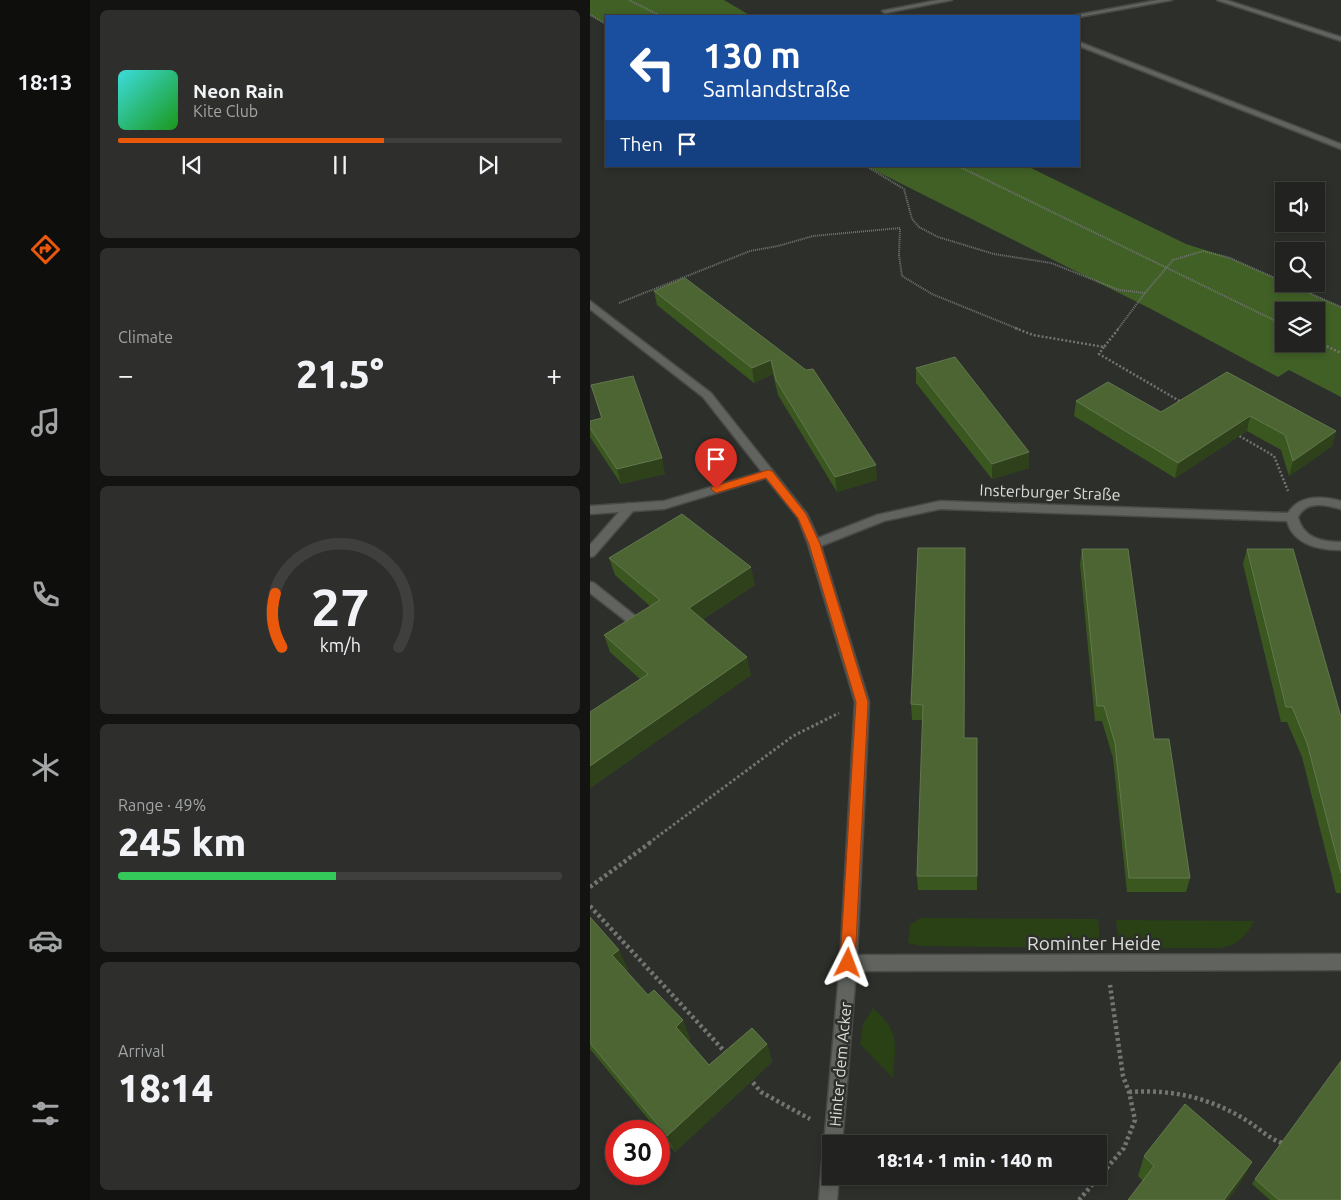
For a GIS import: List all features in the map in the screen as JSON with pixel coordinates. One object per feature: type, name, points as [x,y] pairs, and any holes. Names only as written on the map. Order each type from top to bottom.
[{"type":"street","points":[[885,10],[949,0]]},
{"type":"street","points":[[1080,15],[1169,0]]},
{"type":"street","points":[[1220,0],[1341,39]]},
{"type":"street","points":[[1080,44],[1341,147]]},
{"type":"street","name":"Hinter dem Acker","points":[[595,308],[707,395],[803,517],[814,544],[862,702],[848,963],[834,1135]]},
{"type":"street","points":[[590,510],[664,505],[768,474]]},
{"type":"street","name":"Insterburger Straße","points":[[814,544],[881,518],[940,505],[1295,512],[1314,501],[1323,500],[1341,505]]},
{"type":"street","points":[[590,553],[630,507]]},
{"type":"street","points":[[1295,512],[1293,524],[1307,539],[1318,544],[1341,546]]},
{"type":"street","points":[[590,586],[634,621]]},
{"type":"street","name":"Rominter Heide","points":[[848,963],[1341,962]]},
{"type":"street","points":[[828,1200],[829,1185]]},
{"type":"path","points":[[629,0],[659,15]]},
{"type":"path","points":[[590,15],[605,23]]},
{"type":"path","points":[[868,167],[904,189],[909,212],[918,227],[940,239],[1015,258],[1052,263],[1114,290],[1145,293]]},
{"type":"path","points":[[960,167],[1275,321]]},
{"type":"path","points":[[595,308],[750,251],[813,236],[900,228],[899,255],[902,276],[932,294],[1033,335],[1104,347]]},
{"type":"path","points":[[1191,408],[1099,354],[1145,293],[1173,260],[1203,251],[1230,258],[1275,278]]},
{"type":"path","points":[[1307,292],[1341,307]]},
{"type":"path","points":[[1325,345],[1341,353]]},
{"type":"path","points":[[1232,432],[1274,456],[1295,512]]},
{"type":"path","points":[[590,887],[793,736],[862,702]]},
{"type":"path","points":[[590,906],[728,1056]]},
{"type":"path","points":[[1079,1200],[1124,1148],[1135,1120],[1129,1092],[1123,1076],[1106,962]]},
{"type":"path","points":[[742,1070],[761,1092],[829,1135]]},
{"type":"path","points":[[1129,1092],[1172,1091],[1202,1099],[1249,1123],[1276,1142],[1290,1145]]},
{"type":"green space","points":[[590,0],[724,0],[749,15],[605,15],[605,23],[590,15]]},
{"type":"green space","points":[[868,167],[1029,167],[1186,244],[1230,258],[1275,278],[1275,292],[1307,292],[1341,307],[1341,397],[1289,370],[1278,377],[1151,309]]},
{"type":"green space","points":[[920,918],[1098,919],[1099,936],[1096,943],[1089,948],[921,946],[908,943],[910,925]]},
{"type":"green space","points":[[1116,920],[1254,921],[1241,939],[1227,947],[1129,948],[1120,940]]},
{"type":"green space","points":[[873,1008],[888,1025],[894,1039],[893,1078],[860,1044],[863,1024]]},
{"type":"building","points":[[685,278],[806,370],[813,369],[876,465],[835,477],[776,380],[771,360],[752,368],[654,291]]},
{"type":"building","points":[[955,357],[1029,452],[992,464],[916,368]]},
{"type":"building","points":[[1227,372],[1336,431],[1293,461],[1285,435],[1250,416],[1178,463],[1076,401],[1108,382],[1161,412]]},
{"type":"building","points":[[633,376],[662,458],[617,469],[590,428],[590,421],[602,418],[591,385]]},
{"type":"building","points":[[682,514],[751,567],[689,608],[747,657],[590,766],[590,712],[648,674],[604,635],[660,600],[609,558]]},
{"type":"building","points":[[918,548],[965,548],[964,738],[977,738],[977,876],[917,876],[923,705],[911,704]]},
{"type":"building","points":[[1082,549],[1128,549],[1154,739],[1169,739],[1190,878],[1129,878],[1115,743],[1104,706],[1097,706]]},
{"type":"building","points":[[1247,549],[1293,549],[1341,717],[1341,873],[1307,743],[1292,707],[1286,707]]},
{"type":"building","points":[[590,917],[619,950],[612,955],[648,995],[654,990],[683,1020],[676,1027],[709,1065],[752,1028],[767,1044],[670,1133],[670,1120],[654,1120],[590,1043]]},
{"type":"building","points":[[1341,1061],[1341,1200],[1279,1200],[1255,1179]]},
{"type":"building","points":[[1185,1104],[1252,1162],[1224,1200],[1128,1200],[1154,1166],[1144,1156]]},
{"type":"route","points":[[716,489],[768,474],[803,517],[814,544],[862,702],[848,963]]}]
